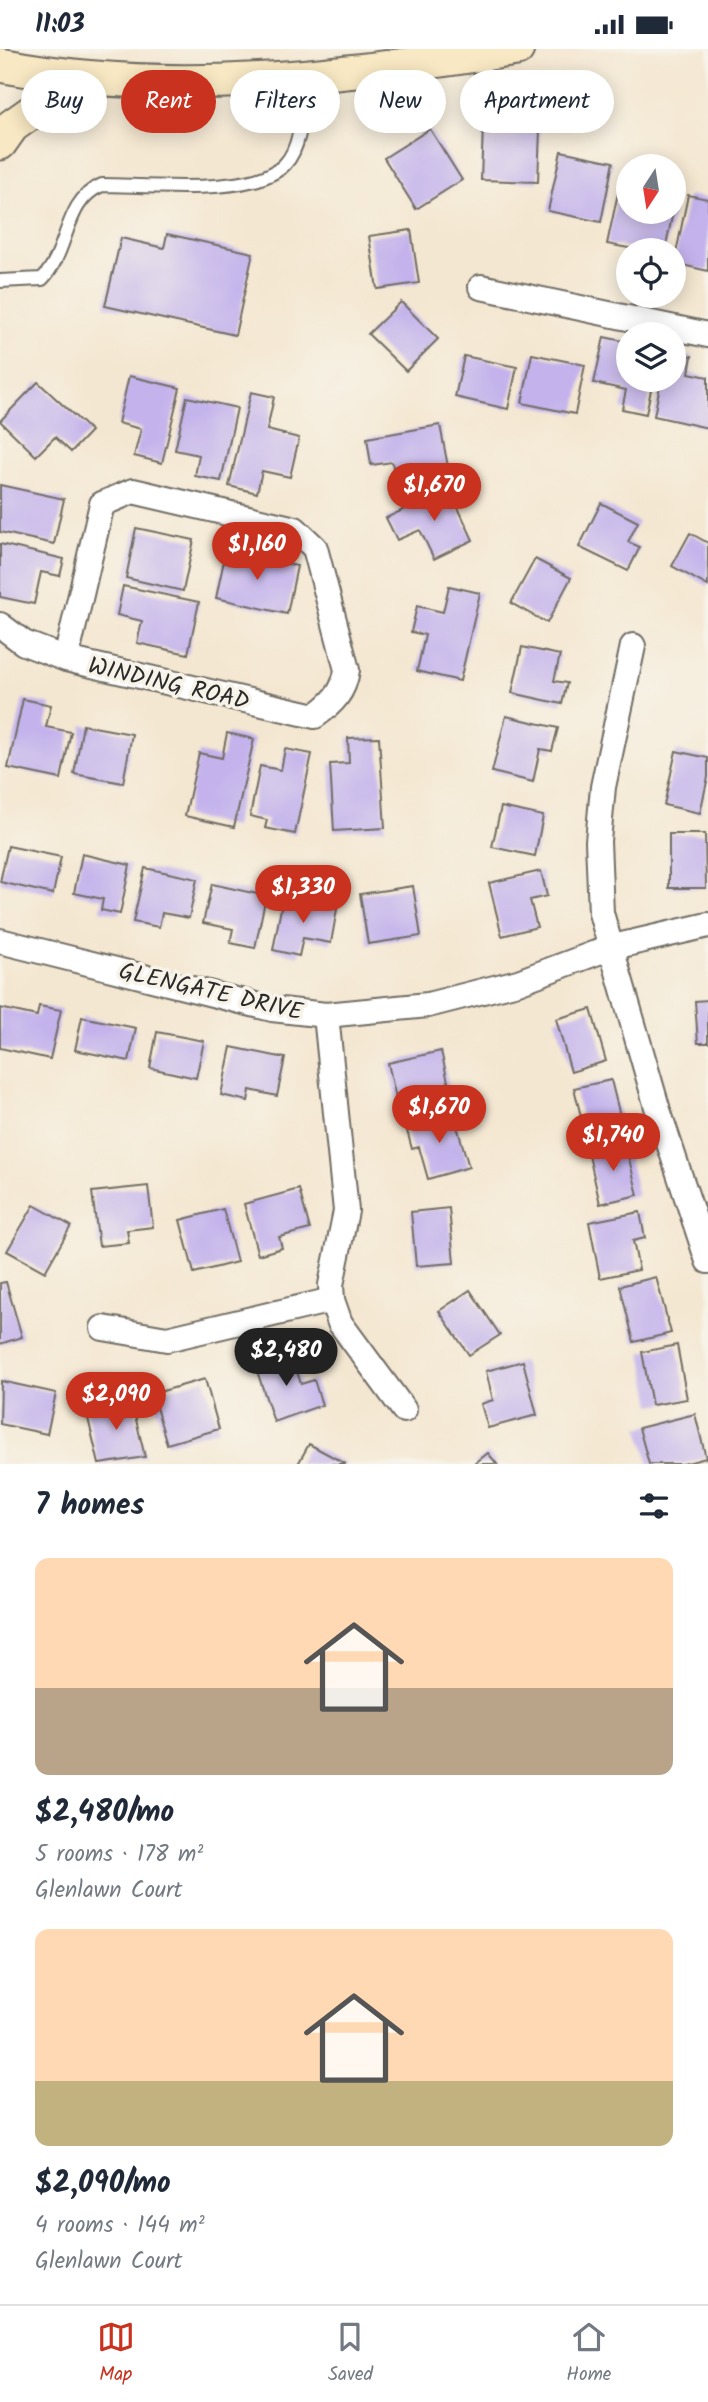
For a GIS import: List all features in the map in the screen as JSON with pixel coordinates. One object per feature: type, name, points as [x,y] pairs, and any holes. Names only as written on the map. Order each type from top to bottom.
[{"type":"main road","points":[[340,72],[517,49]]},
{"type":"main road","points":[[0,65],[31,70]]},
{"type":"main road","points":[[107,79],[195,83],[230,81]]},
{"type":"main road","points":[[0,143],[12,126],[21,120]]},
{"type":"street","points":[[481,287],[708,335]]},
{"type":"street","name":"WINDING ROAD","points":[[0,625],[24,643],[66,659],[315,716],[333,703],[345,682],[347,670],[315,548],[295,529],[133,491],[102,504],[66,659]]},
{"type":"street","points":[[0,647],[24,643]]},
{"type":"street","points":[[633,646],[603,787],[598,841],[601,913],[609,949],[708,1261]]},
{"type":"street","name":"GLENGATE DRIVE","points":[[0,941],[272,1009],[326,1015],[428,1005],[518,982],[609,949],[708,925]]},
{"type":"street","points":[[326,1015],[346,1211],[331,1285],[332,1300],[340,1323],[404,1411]]},
{"type":"street","points":[[103,1328],[167,1339],[332,1300]]},
{"type":"lane","points":[[0,281],[42,279],[54,267],[76,205],[88,191],[102,185],[242,183],[270,176],[286,164],[295,145],[297,133]]},
{"type":"building","points":[[424,133],[433,133],[462,180],[416,209],[384,158]]},
{"type":"building","points":[[483,133],[540,133],[538,182],[481,180]]},
{"type":"building","points":[[561,151],[613,162],[601,222],[548,211]]},
{"type":"building","points":[[688,195],[708,199],[708,271],[686,266],[686,238],[679,238],[682,224],[686,224]]},
{"type":"building","points":[[616,202],[616,224],[670,224],[668,238],[616,238],[616,246],[607,244]]},
{"type":"building","points":[[411,230],[419,283],[377,289],[369,236]]},
{"type":"building","points":[[167,234],[253,253],[235,335],[105,306],[121,238],[164,248]]},
{"type":"building","points":[[401,302],[438,339],[406,371],[368,334]]},
{"type":"building","points":[[604,337],[616,340],[616,388],[594,383]]},
{"type":"building","points":[[532,354],[585,365],[575,414],[522,403]]},
{"type":"building","points":[[686,355],[692,356],[689,373],[708,377],[708,428],[654,416],[659,392],[686,392]]},
{"type":"building","points":[[464,356],[517,367],[508,409],[455,397]]},
{"type":"building","points":[[129,376],[180,388],[162,463],[134,456],[141,429],[118,423]]},
{"type":"building","points":[[38,382],[91,431],[71,452],[55,437],[36,456],[0,421]]},
{"type":"building","points":[[251,392],[274,397],[267,430],[299,438],[290,477],[262,471],[257,493],[229,486]]},
{"type":"building","points":[[626,392],[651,392],[646,414],[622,409]]},
{"type":"building","points":[[187,397],[237,408],[221,481],[195,476],[199,455],[175,450]]},
{"type":"building","points":[[440,425],[450,477],[397,487],[392,462],[371,465],[367,438]]},
{"type":"building","points":[[0,485],[64,499],[54,544],[0,532]]},
{"type":"building","points":[[449,488],[473,540],[434,559],[420,530],[397,540],[386,518]]},
{"type":"building","points":[[601,503],[638,522],[628,542],[640,547],[628,571],[579,547]]},
{"type":"building","points":[[136,528],[194,540],[183,591],[126,578]]},
{"type":"building","points":[[690,533],[708,543],[708,586],[672,566]]},
{"type":"building","points":[[0,544],[64,559],[60,576],[41,572],[34,604],[0,597]]},
{"type":"building","points":[[226,551],[297,566],[287,614],[216,598]]},
{"type":"building","points":[[535,559],[571,578],[547,623],[511,603]]},
{"type":"building","points":[[123,586],[199,602],[188,654],[137,643],[142,621],[117,615]]},
{"type":"building","points":[[449,586],[480,593],[460,681],[417,671],[425,635],[411,632],[417,606],[443,612]]},
{"type":"building","points":[[522,647],[560,655],[554,681],[567,683],[562,704],[512,693]]},
{"type":"building","points":[[23,699],[51,705],[46,727],[71,732],[61,779],[8,768]]},
{"type":"building","points":[[506,716],[558,728],[552,751],[540,749],[533,782],[492,772]]},
{"type":"building","points":[[83,725],[132,734],[123,783],[74,774]]},
{"type":"building","points":[[227,733],[254,739],[234,827],[185,816],[199,753],[222,758]]},
{"type":"building","points":[[379,737],[385,828],[334,831],[330,764],[349,763],[348,738]]},
{"type":"building","points":[[285,749],[312,754],[295,834],[265,828],[267,820],[250,816],[260,766],[281,770]]},
{"type":"building","points":[[676,751],[708,758],[708,777],[700,813],[664,805]]},
{"type":"building","points":[[501,807],[543,816],[535,856],[492,847]]},
{"type":"building","points":[[669,834],[705,834],[706,888],[669,888]]},
{"type":"building","points":[[8,846],[61,857],[53,894],[0,882]]},
{"type":"building","points":[[82,854],[130,865],[120,914],[101,910],[103,899],[74,893]]},
{"type":"building","points":[[145,868],[197,879],[189,918],[162,913],[159,927],[133,922]]},
{"type":"building","points":[[541,871],[547,896],[530,900],[537,927],[502,936],[489,883]]},
{"type":"building","points":[[212,884],[266,896],[255,948],[230,943],[233,929],[203,923]]},
{"type":"building","points":[[413,886],[421,936],[368,944],[360,894]]},
{"type":"building","points":[[283,898],[337,909],[331,943],[303,938],[299,956],[273,950]]},
{"type":"building","points":[[708,1000],[708,1043],[698,1043],[695,1001]]},
{"type":"building","points":[[39,1006],[61,1010],[50,1059],[0,1048],[0,1008],[37,1016]]},
{"type":"building","points":[[591,1009],[606,1061],[571,1072],[556,1019]]},
{"type":"building","points":[[82,1017],[136,1028],[129,1061],[75,1050]]},
{"type":"building","points":[[157,1032],[204,1041],[196,1078],[150,1068]]},
{"type":"building","points":[[231,1047],[285,1058],[277,1096],[250,1090],[248,1101],[221,1095]]},
{"type":"building","points":[[441,1051],[451,1095],[398,1107],[388,1063]]},
{"type":"building","points":[[611,1080],[624,1132],[587,1141],[574,1088]]},
{"type":"building","points":[[453,1113],[469,1167],[428,1179],[419,1147],[412,1149],[406,1127]]},
{"type":"building","points":[[625,1143],[638,1195],[600,1204],[588,1151]]},
{"type":"building","points":[[148,1186],[153,1227],[127,1230],[129,1243],[99,1246],[92,1192]]},
{"type":"building","points":[[299,1189],[310,1229],[279,1237],[282,1248],[258,1255],[244,1204]]},
{"type":"building","points":[[34,1205],[71,1226],[45,1272],[7,1251]]},
{"type":"building","points":[[449,1208],[454,1263],[416,1266],[411,1212]]},
{"type":"building","points":[[223,1209],[237,1262],[194,1273],[180,1220]]},
{"type":"building","points":[[640,1212],[645,1238],[633,1241],[639,1270],[600,1278],[589,1222]]},
{"type":"building","points":[[656,1277],[671,1333],[634,1342],[620,1286]]},
{"type":"building","points":[[6,1282],[22,1337],[0,1344],[0,1283]]},
{"type":"building","points":[[470,1290],[500,1335],[469,1355],[439,1311]]},
{"type":"building","points":[[677,1345],[687,1399],[652,1405],[642,1352]]},
{"type":"building","points":[[291,1353],[301,1384],[314,1380],[322,1405],[274,1422],[255,1365]]},
{"type":"building","points":[[523,1361],[537,1415],[488,1428],[481,1404],[493,1400],[486,1371]]},
{"type":"building","points":[[205,1379],[219,1429],[167,1444],[152,1394]]},
{"type":"building","points":[[1,1381],[56,1393],[47,1434],[0,1424]]},
{"type":"building","points":[[131,1399],[145,1457],[99,1464],[86,1410]]},
{"type":"building","points":[[695,1414],[706,1458],[683,1464],[649,1464],[639,1428]]},
{"type":"building","points":[[309,1444],[346,1464],[298,1464]]},
{"type":"building","points":[[488,1453],[497,1464],[474,1464]]}]
